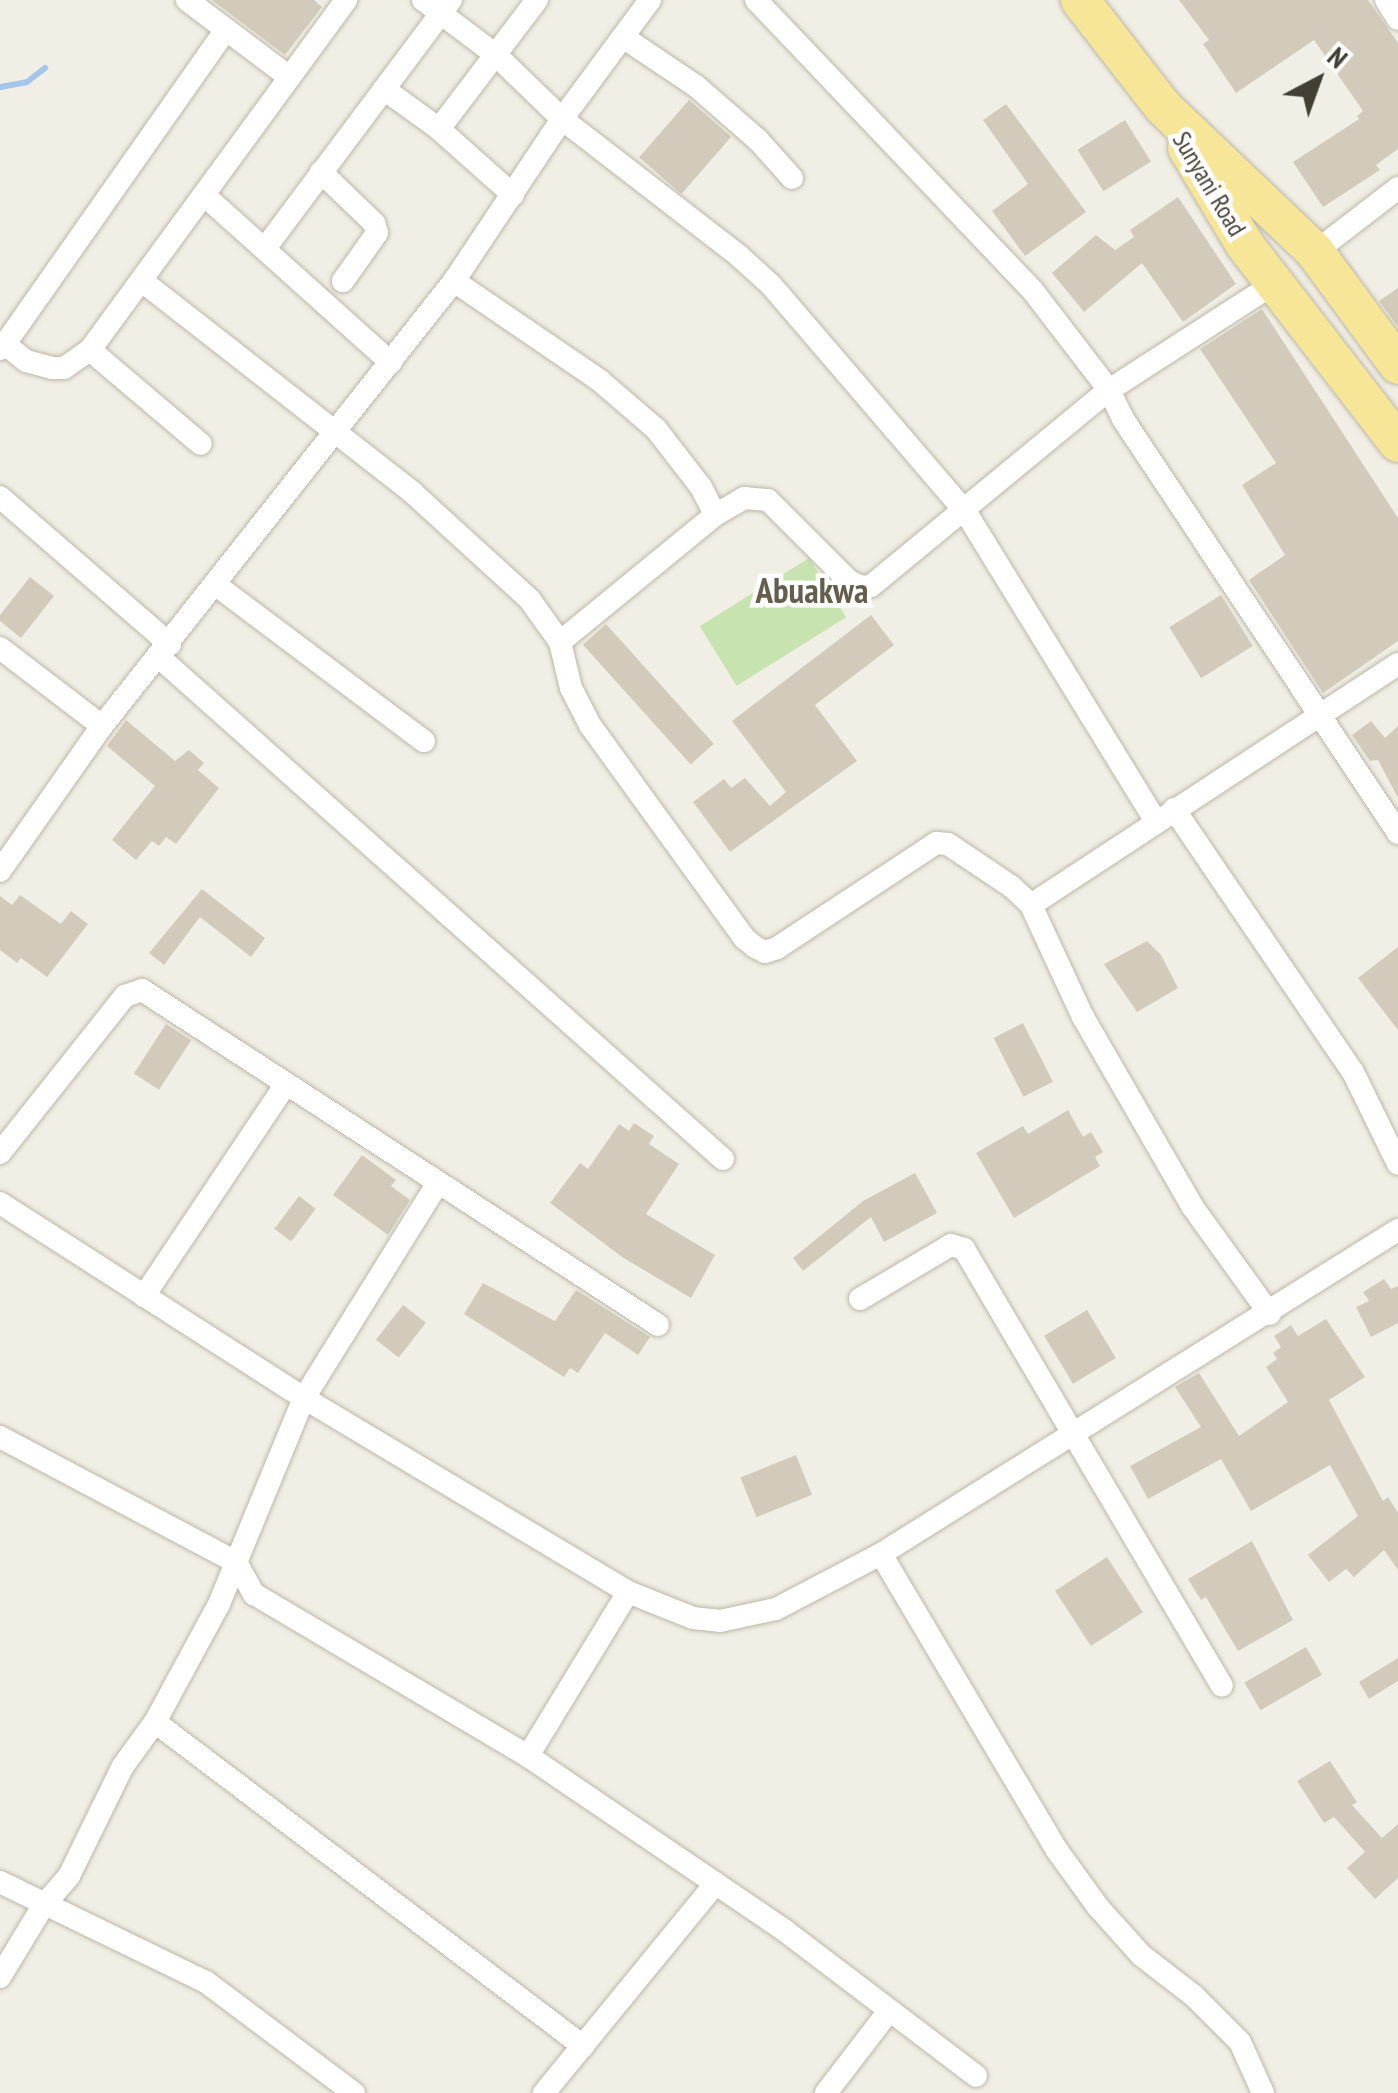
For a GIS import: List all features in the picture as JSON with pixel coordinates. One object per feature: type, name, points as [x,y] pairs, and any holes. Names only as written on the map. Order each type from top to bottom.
[{"type":"main road","points":[[1080,0],[1163,107]]},
{"type":"main road","name":"Sunyani Road","points":[[1163,107],[1314,252],[1398,366]]},
{"type":"main road","name":"Sunyani Road","points":[[1163,107],[1244,244],[1398,443]]},
{"type":"street","points":[[187,0],[289,77]]},
{"type":"street","points":[[226,30],[2,347],[26,361],[52,368],[64,368],[90,350],[346,0]]},
{"type":"street","points":[[439,129],[537,0]]},
{"type":"street","points":[[0,871],[102,726],[454,281],[562,119],[650,0]]},
{"type":"street","points":[[756,0],[1034,291],[1109,390],[1122,418],[1398,833]]},
{"type":"street","points":[[1386,0],[1398,19]]},
{"type":"street","points":[[266,247],[384,89],[438,4],[562,119],[740,256],[770,285],[965,511],[1165,815],[1353,1072],[1398,1164]]},
{"type":"street","points":[[623,37],[696,86],[758,140],[792,178]]},
{"type":"street","points":[[384,89],[439,129],[513,195]]},
{"type":"street","points":[[322,172],[374,222],[377,233],[344,281]]},
{"type":"street","points":[[1314,252],[1398,188]]},
{"type":"street","points":[[204,196],[266,247],[391,363]]},
{"type":"street","points":[[142,281],[413,493],[530,600],[560,642],[571,688],[590,724],[744,938],[755,947],[764,952],[777,948],[942,842],[984,864],[1031,905],[1083,1018],[1132,1105],[1192,1206],[1270,1314]]},
{"type":"street","points":[[454,281],[599,380],[656,429],[700,487],[715,515]]},
{"type":"street","points":[[560,642],[715,515],[744,498],[768,500],[849,580],[862,587],[871,586],[1109,390],[1274,283]]},
{"type":"street","points":[[90,350],[201,444]]},
{"type":"street","points":[[0,497],[722,1159]]},
{"type":"street","points":[[216,585],[424,741]]},
{"type":"street","points":[[0,648],[102,726]]},
{"type":"street","points":[[1031,905],[1398,664]]},
{"type":"street","points":[[0,1153],[125,996],[134,990],[150,994],[658,1325]]},
{"type":"street","points":[[144,1296],[286,1084]]},
{"type":"street","points":[[0,1978],[43,1906],[70,1876],[123,1766],[155,1722],[219,1604],[304,1398],[438,1183]]},
{"type":"street","points":[[0,1203],[304,1398],[628,1592],[693,1618],[747,1618],[776,1609],[881,1554],[1270,1314],[1398,1230]]},
{"type":"street","points":[[860,1300],[951,1246],[964,1249],[1222,1686]]},
{"type":"street","points":[[4,1447],[236,1562],[254,1594],[528,1756],[716,1884],[976,2076]]},
{"type":"street","points":[[881,1554],[1056,1849],[1098,1907],[1141,1955],[1194,1996],[1240,2042],[1263,2093]]},
{"type":"street","points":[[528,1756],[628,1592]]},
{"type":"street","points":[[155,1722],[583,2046]]},
{"type":"street","points":[[0,1882],[43,1906],[145,1949],[206,1982],[354,2093]]},
{"type":"street","points":[[544,2093],[716,1884]]},
{"type":"street","points":[[826,2093],[890,2011]]},
{"type":"green space","points":[[809,558],[846,617],[737,686],[700,626]]},
{"type":"building","points":[[212,0],[314,0],[322,7],[285,55]]},
{"type":"building","points":[[1179,0],[1368,0],[1398,43],[1398,149],[1376,165],[1380,170],[1323,207],[1293,162],[1359,119],[1357,116],[1363,111],[1314,40],[1236,93],[1203,44],[1209,40]]},
{"type":"building","points":[[689,100],[731,137],[681,194],[639,157]]},
{"type":"building","points":[[1006,104],[1086,212],[1025,256],[992,211],[1028,184],[983,120]]},
{"type":"building","points":[[1125,120],[1151,162],[1103,191],[1078,150]]},
{"type":"building","points":[[1178,197],[1236,284],[1183,322],[1142,263],[1084,312],[1052,273],[1096,235],[1115,250],[1134,237],[1130,230]]},
{"type":"building","points":[[1398,288],[1398,327],[1379,301]]},
{"type":"building","points":[[1262,309],[1398,518],[1398,641],[1323,693],[1249,580],[1285,555],[1242,485],[1276,463],[1200,349]]},
{"type":"building","points":[[30,577],[54,596],[21,638],[0,621],[0,615]]},
{"type":"building","points":[[1221,595],[1253,646],[1201,678],[1169,627]]},
{"type":"building","points":[[871,615],[894,645],[815,705],[857,761],[730,852],[693,802],[724,779],[731,788],[745,778],[770,806],[786,792],[732,721]]},
{"type":"building","points":[[606,624],[714,744],[691,764],[583,645]]},
{"type":"building","points":[[126,720],[175,761],[189,750],[204,763],[198,770],[219,788],[176,844],[166,837],[159,846],[152,841],[136,860],[112,840],[155,786],[107,746]]},
{"type":"building","points":[[1371,721],[1385,738],[1398,726],[1398,798],[1378,760],[1370,761],[1352,735]]},
{"type":"building","points":[[202,889],[265,938],[251,957],[200,917],[164,965],[149,953]]},
{"type":"building","points":[[20,895],[61,924],[71,911],[88,924],[47,977],[21,958],[17,963],[0,950],[0,896],[12,905]]},
{"type":"building","points":[[1147,941],[1161,955],[1178,988],[1137,1012],[1104,964]]},
{"type":"building","points":[[1398,947],[1398,1030],[1358,978]]},
{"type":"building","points":[[1023,1023],[1053,1082],[1024,1097],[994,1038]]},
{"type":"building","points":[[166,1024],[191,1040],[159,1090],[134,1073]]},
{"type":"building","points":[[1068,1110],[1083,1137],[1091,1132],[1103,1152],[1095,1157],[1100,1166],[1014,1218],[976,1153],[1023,1126],[1028,1134]]},
{"type":"building","points":[[634,1123],[654,1136],[649,1144],[679,1164],[646,1214],[715,1255],[691,1298],[622,1257],[550,1203],[580,1163],[588,1169],[619,1124],[629,1131]]},
{"type":"building","points":[[362,1155],[396,1180],[391,1186],[410,1200],[388,1235],[333,1195]]},
{"type":"building","points":[[915,1173],[937,1213],[884,1242],[871,1217],[803,1271],[793,1258],[863,1201]]},
{"type":"building","points":[[299,1196],[316,1209],[291,1241],[274,1229]]},
{"type":"building","points":[[1384,1279],[1391,1289],[1398,1286],[1398,1323],[1371,1337],[1356,1307],[1369,1301],[1363,1292]]},
{"type":"building","points":[[483,1283],[555,1321],[576,1290],[650,1337],[638,1355],[605,1333],[578,1373],[570,1368],[564,1377],[464,1314]]},
{"type":"building","points":[[403,1305],[426,1323],[399,1358],[376,1340]]},
{"type":"building","points":[[1087,1310],[1116,1358],[1073,1384],[1044,1336]]},
{"type":"building","points":[[1326,1319],[1365,1377],[1329,1400],[1383,1501],[1388,1497],[1398,1513],[1398,1570],[1384,1550],[1354,1577],[1346,1569],[1329,1582],[1308,1555],[1358,1516],[1330,1465],[1251,1511],[1221,1459],[1148,1499],[1130,1466],[1201,1427],[1175,1387],[1199,1373],[1239,1436],[1288,1402],[1266,1367],[1277,1359],[1273,1353],[1281,1347],[1274,1336],[1291,1325],[1298,1336]]},
{"type":"building","points":[[796,1455],[812,1495],[756,1517],[740,1477]]},
{"type":"building","points":[[1252,1541],[1293,1620],[1238,1651],[1206,1597],[1201,1600],[1188,1579]]},
{"type":"building","points":[[1107,1557],[1143,1612],[1091,1646],[1055,1591]]},
{"type":"building","points":[[1306,1647],[1322,1675],[1261,1710],[1245,1682]]},
{"type":"building","points":[[1398,1658],[1398,1681],[1369,1699],[1359,1682]]},
{"type":"building","points":[[1330,1761],[1357,1802],[1352,1805],[1382,1838],[1398,1824],[1398,1878],[1375,1899],[1347,1868],[1365,1852],[1334,1817],[1324,1823],[1297,1781]]},
{"type":"waterway","points":[[0,87],[27,82],[45,68]]},
{"type":"district","name":"Abuakwa","points":[[812,590]]}]
